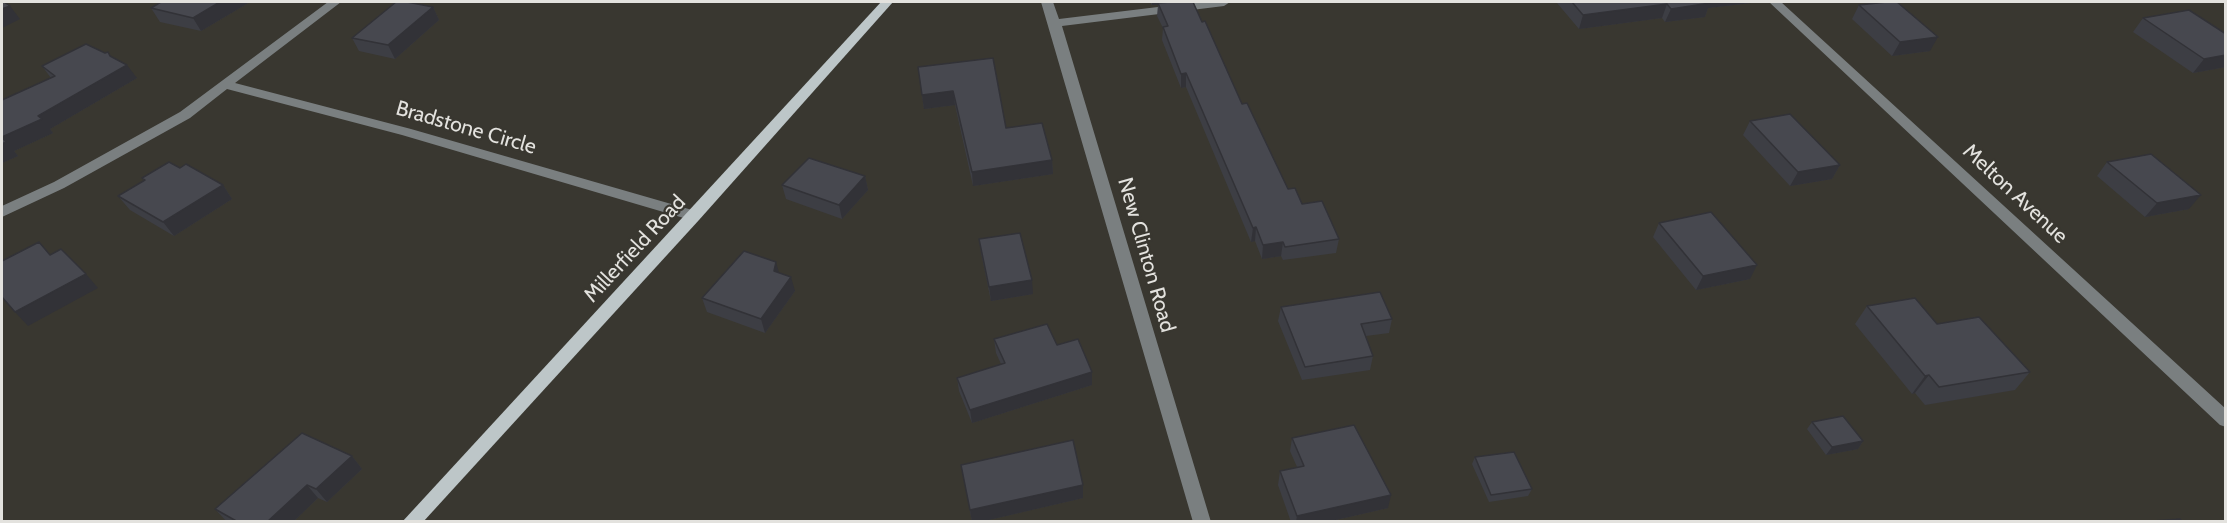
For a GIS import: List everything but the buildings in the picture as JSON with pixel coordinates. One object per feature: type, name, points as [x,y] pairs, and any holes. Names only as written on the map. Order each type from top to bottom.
[{"type":"main road","name":"Millerfield Road","points":[[411,522],[694,216],[887,2]]},
{"type":"street","points":[[2,212],[59,185],[185,115],[335,2]]},
{"type":"street","name":"New Clinton Road","points":[[1047,2],[1202,522]]},
{"type":"street","points":[[1055,23],[1224,2]]},
{"type":"street","name":"Melton Avenue","points":[[1775,2],[2226,420]]},
{"type":"street","name":"Bradstone Circle","points":[[226,85],[406,132],[694,216]]}]
